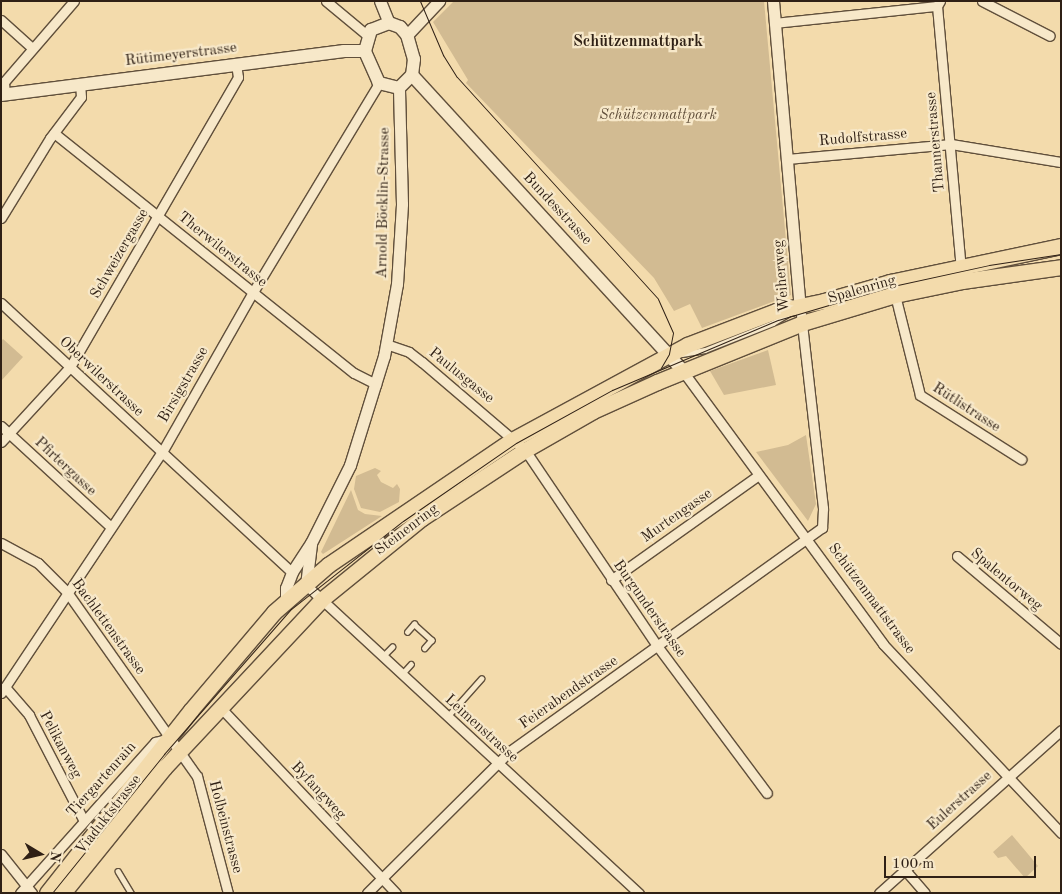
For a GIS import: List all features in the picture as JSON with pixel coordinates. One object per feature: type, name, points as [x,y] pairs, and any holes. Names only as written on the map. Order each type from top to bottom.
[{"type":"main road","points":[[389,23],[400,27],[407,35],[414,59],[412,75],[399,88],[379,83],[365,51],[367,35],[376,26],[389,23]]},
{"type":"main road","name":"Rütimeyerstrasse","points":[[3,94],[236,64],[365,51]]},
{"type":"main road","name":"Bundesstrasse","points":[[412,75],[677,363]]},
{"type":"main road","name":"Spalenring","points":[[677,363],[776,311],[961,273],[1061,246]]},
{"type":"main road","name":"Spalenring","points":[[961,273],[1061,267]]},
{"type":"main road","name":"Spalenring","points":[[677,363],[802,323],[894,288]]},
{"type":"main road","name":"Steinenring","points":[[174,745],[241,650],[286,601],[328,565],[512,440],[677,363]]},
{"type":"main road","name":"Steinenring","points":[[174,745],[220,707],[321,600],[422,518],[525,450],[677,363]]},
{"type":"main road","name":"Viaduktstrasse","points":[[63,893],[87,854],[174,745]]},
{"type":"main road","name":"Viaduktstrasse","points":[[47,893],[87,854]]},
{"type":"street","points":[[3,94],[4,82],[31,47],[74,1]]},
{"type":"street","points":[[326,1],[367,35]]},
{"type":"street","points":[[380,1],[389,23]]},
{"type":"street","points":[[407,35],[439,1]]},
{"type":"street","name":"Weiherweg","points":[[774,1],[774,23],[800,307],[824,519],[818,534],[807,541]]},
{"type":"street","points":[[982,1],[1050,36]]},
{"type":"street","points":[[774,23],[938,4]]},
{"type":"street","name":"Thannerstrasse","points":[[938,4],[961,273]]},
{"type":"street","points":[[1,20],[31,47]]},
{"type":"street","name":"Schweizergasse","points":[[1,442],[70,367],[238,77],[236,64]]},
{"type":"street","name":"Birsigstrasse","points":[[3,690],[162,452],[253,292],[379,83]]},
{"type":"street","points":[[1,218],[54,132],[80,97],[80,84]]},
{"type":"street","name":"Arnold Böcklin-Strasse","points":[[286,601],[286,588],[292,572],[311,543],[350,465],[376,384],[386,344],[398,284],[402,204],[399,88]]},
{"type":"street","name":"Therwilerstrasse","points":[[54,132],[354,373],[376,384]]},
{"type":"street","name":"Rudolfstrasse","points":[[787,159],[951,144],[1061,162]]},
{"type":"street","name":"Rütlistrasse","points":[[894,288],[920,394],[1020,459]]},
{"type":"street","name":"Oberwilerstrasse","points":[[1,302],[292,572]]},
{"type":"street","name":"Paulusgasse","points":[[386,344],[409,352],[491,418],[512,440]]},
{"type":"street","name":"Schützenmattstrasse","points":[[677,363],[883,644],[1061,833]]},
{"type":"street","name":"Pfirtergasse","points":[[1,426],[111,527]]},
{"type":"street","name":"Burgunderstrasse","points":[[512,440],[525,450],[658,647],[767,793]]},
{"type":"street","name":"Murtengasse","points":[[611,580],[759,475]]},
{"type":"street","name":"Feierabendstrasse","points":[[367,893],[498,762],[807,541]]},
{"type":"street","name":"Bachlettenstrasse","points":[[1,543],[38,563],[67,592],[174,745]]},
{"type":"street","name":"Arnold Böcklin-Strasse","points":[[306,585],[311,543]]},
{"type":"street","name":"Spalentorweg","points":[[957,556],[1061,644]]},
{"type":"street","name":"Leimenstrasse","points":[[306,585],[401,675],[639,893]]},
{"type":"street","name":"Pelikanweg","points":[[3,690],[29,715],[84,820]]},
{"type":"street","name":"Byfangweg","points":[[220,707],[396,893]]},
{"type":"street","name":"Eulerstrasse","points":[[879,893],[1061,730]]},
{"type":"street","name":"Tiergartenrain","points":[[26,891],[84,820],[155,742],[174,745]]},
{"type":"street","name":"Holbeinstrasse","points":[[174,745],[197,776],[203,791],[228,893]]},
{"type":"street","points":[[1,854],[26,891]]},
{"type":"street","points":[[904,870],[924,893]]},
{"type":"lane","points":[[407,632],[414,624],[432,640],[425,648]]},
{"type":"lane","points":[[382,657],[392,647]]},
{"type":"lane","points":[[401,675],[411,664]]},
{"type":"lane","points":[[447,717],[481,679]]},
{"type":"lane","points":[[118,871],[131,893]]},
{"type":"green space","name":"Schützenmattpark","points":[[454,1],[764,1],[791,295],[702,328],[690,304],[674,311],[654,278],[466,83],[468,80],[433,22]]},
{"type":"green space","points":[[3,339],[23,357],[1,381],[1,341]]},
{"type":"green space","points":[[768,350],[776,385],[724,395],[710,371]]},
{"type":"green space","points":[[806,435],[816,504],[808,521],[756,452],[788,445]]},
{"type":"green space","points":[[375,468],[381,471],[377,475],[381,482],[393,488],[397,484],[400,489],[399,502],[380,512],[361,508],[354,489],[356,476]]},
{"type":"green space","points":[[351,490],[358,510],[365,514],[382,516],[323,554],[321,552]]},
{"type":"green space","points":[[1012,835],[1038,866],[1025,878],[1006,856],[998,858],[993,852]]},
{"type":"tram line","points":[[420,1],[443,55],[457,77],[658,299],[673,333],[669,354],[661,368]]},
{"type":"tram line","points":[[52,893],[164,754],[291,609],[403,521],[516,443],[612,390],[778,320],[893,286],[989,265],[1061,254]]},
{"type":"district","name":"Schützenmattpark","points":[[638,42]]}]
